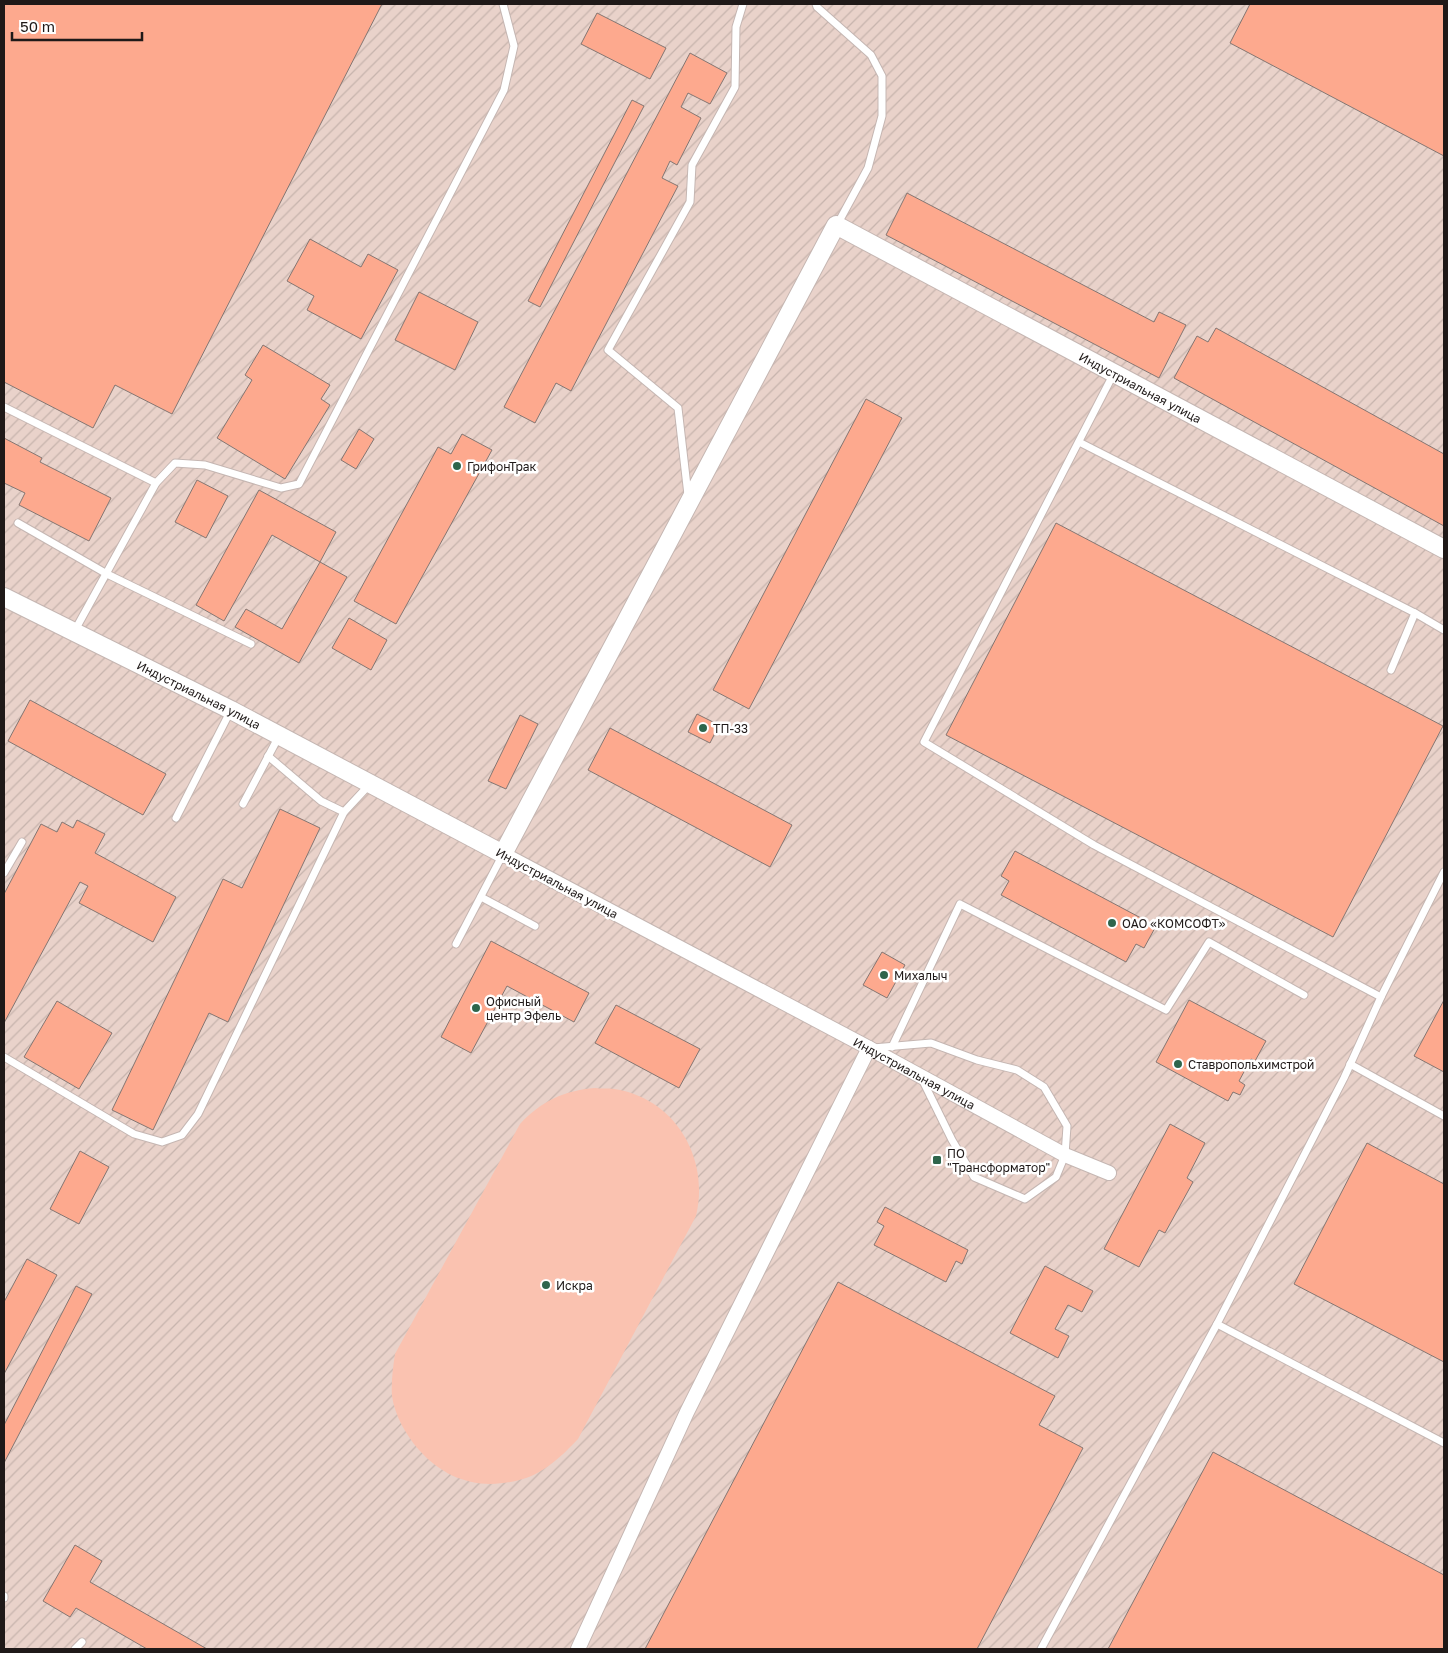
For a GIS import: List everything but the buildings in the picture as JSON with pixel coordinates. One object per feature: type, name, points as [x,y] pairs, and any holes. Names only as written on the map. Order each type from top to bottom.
[{"type":"street","points":[[503,854],[836,225]]},
{"type":"street","name":"Индустриальная улица","points":[[836,225],[1444,549]]},
{"type":"street","name":"Индустриальная улица","points":[[4,597],[279,735],[869,1048],[1064,1155],[1109,1173]]},
{"type":"street","points":[[578,1649],[687,1412],[869,1048]]},
{"type":"lane","points":[[74,632],[156,483],[175,463],[205,465],[281,488],[299,484],[504,90],[514,46],[503,4]]},
{"type":"lane","points":[[689,503],[678,408],[608,350],[690,202],[692,165],[735,87],[736,27],[743,4]]},
{"type":"lane","points":[[816,4],[817,7],[871,55],[882,76],[882,116],[868,168],[836,225]]},
{"type":"lane","points":[[1114,373],[924,742],[1094,845],[1381,997]]},
{"type":"lane","points":[[4,407],[156,483]]},
{"type":"lane","points":[[1079,442],[1415,613],[1444,630]]},
{"type":"lane","points":[[18,523],[107,574],[252,644]]},
{"type":"lane","points":[[1391,670],[1415,613]]},
{"type":"lane","points":[[176,818],[231,710]]},
{"type":"lane","points":[[242,804],[279,735]]},
{"type":"lane","points":[[268,756],[321,801],[344,812]]},
{"type":"lane","points":[[4,1057],[134,1134],[162,1142],[182,1135],[198,1114],[344,812],[370,784]]},
{"type":"lane","points":[[4,873],[22,842]]},
{"type":"lane","points":[[456,944],[503,854]]},
{"type":"lane","points":[[1041,1649],[1217,1324],[1350,1064],[1381,997],[1444,872]]},
{"type":"lane","points":[[481,897],[535,926]]},
{"type":"lane","points":[[892,1047],[960,904],[1166,1010],[1209,942],[1304,995]]},
{"type":"lane","points":[[869,1048],[931,1043],[977,1060],[1016,1070],[1044,1087],[1067,1126],[1064,1155],[1056,1177],[1025,1199],[974,1177],[952,1140],[921,1077]]},
{"type":"lane","points":[[1350,1064],[1444,1116]]},
{"type":"lane","points":[[1217,1324],[1444,1443]]},
{"type":"lane","points":[[75,1649],[82,1642]]},
{"type":"shaded area","points":[[4,4],[1444,4],[1444,1649],[4,1649]]},
{"type":"shaded area","name":"Искра","points":[[595,1088],[614,1089],[636,1095],[655,1104],[683,1134],[692,1153],[698,1173],[699,1194],[696,1216],[578,1439],[553,1463],[523,1479],[493,1484],[466,1481],[453,1476],[430,1461],[414,1444],[402,1425],[392,1396],[395,1354],[520,1124],[536,1109],[554,1098],[573,1091]]},
{"type":"place","name":"ГрифонТрак","points":[[457,466]]},
{"type":"place","name":"ТП-33","points":[[703,728]]},
{"type":"place","name":"ОАО «КОМСОФТ»","points":[[1112,923]]},
{"type":"place","name":"Михалыч","points":[[884,975]]},
{"type":"place","name":"Офисный центр Эфель","points":[[476,1008]]},
{"type":"place","name":"Ставропольхимстрой","points":[[1178,1064]]},
{"type":"place","name":"ПО \"Трансформатор\"","points":[[937,1160]]},
{"type":"place","name":"Искра","points":[[546,1285]]}]
